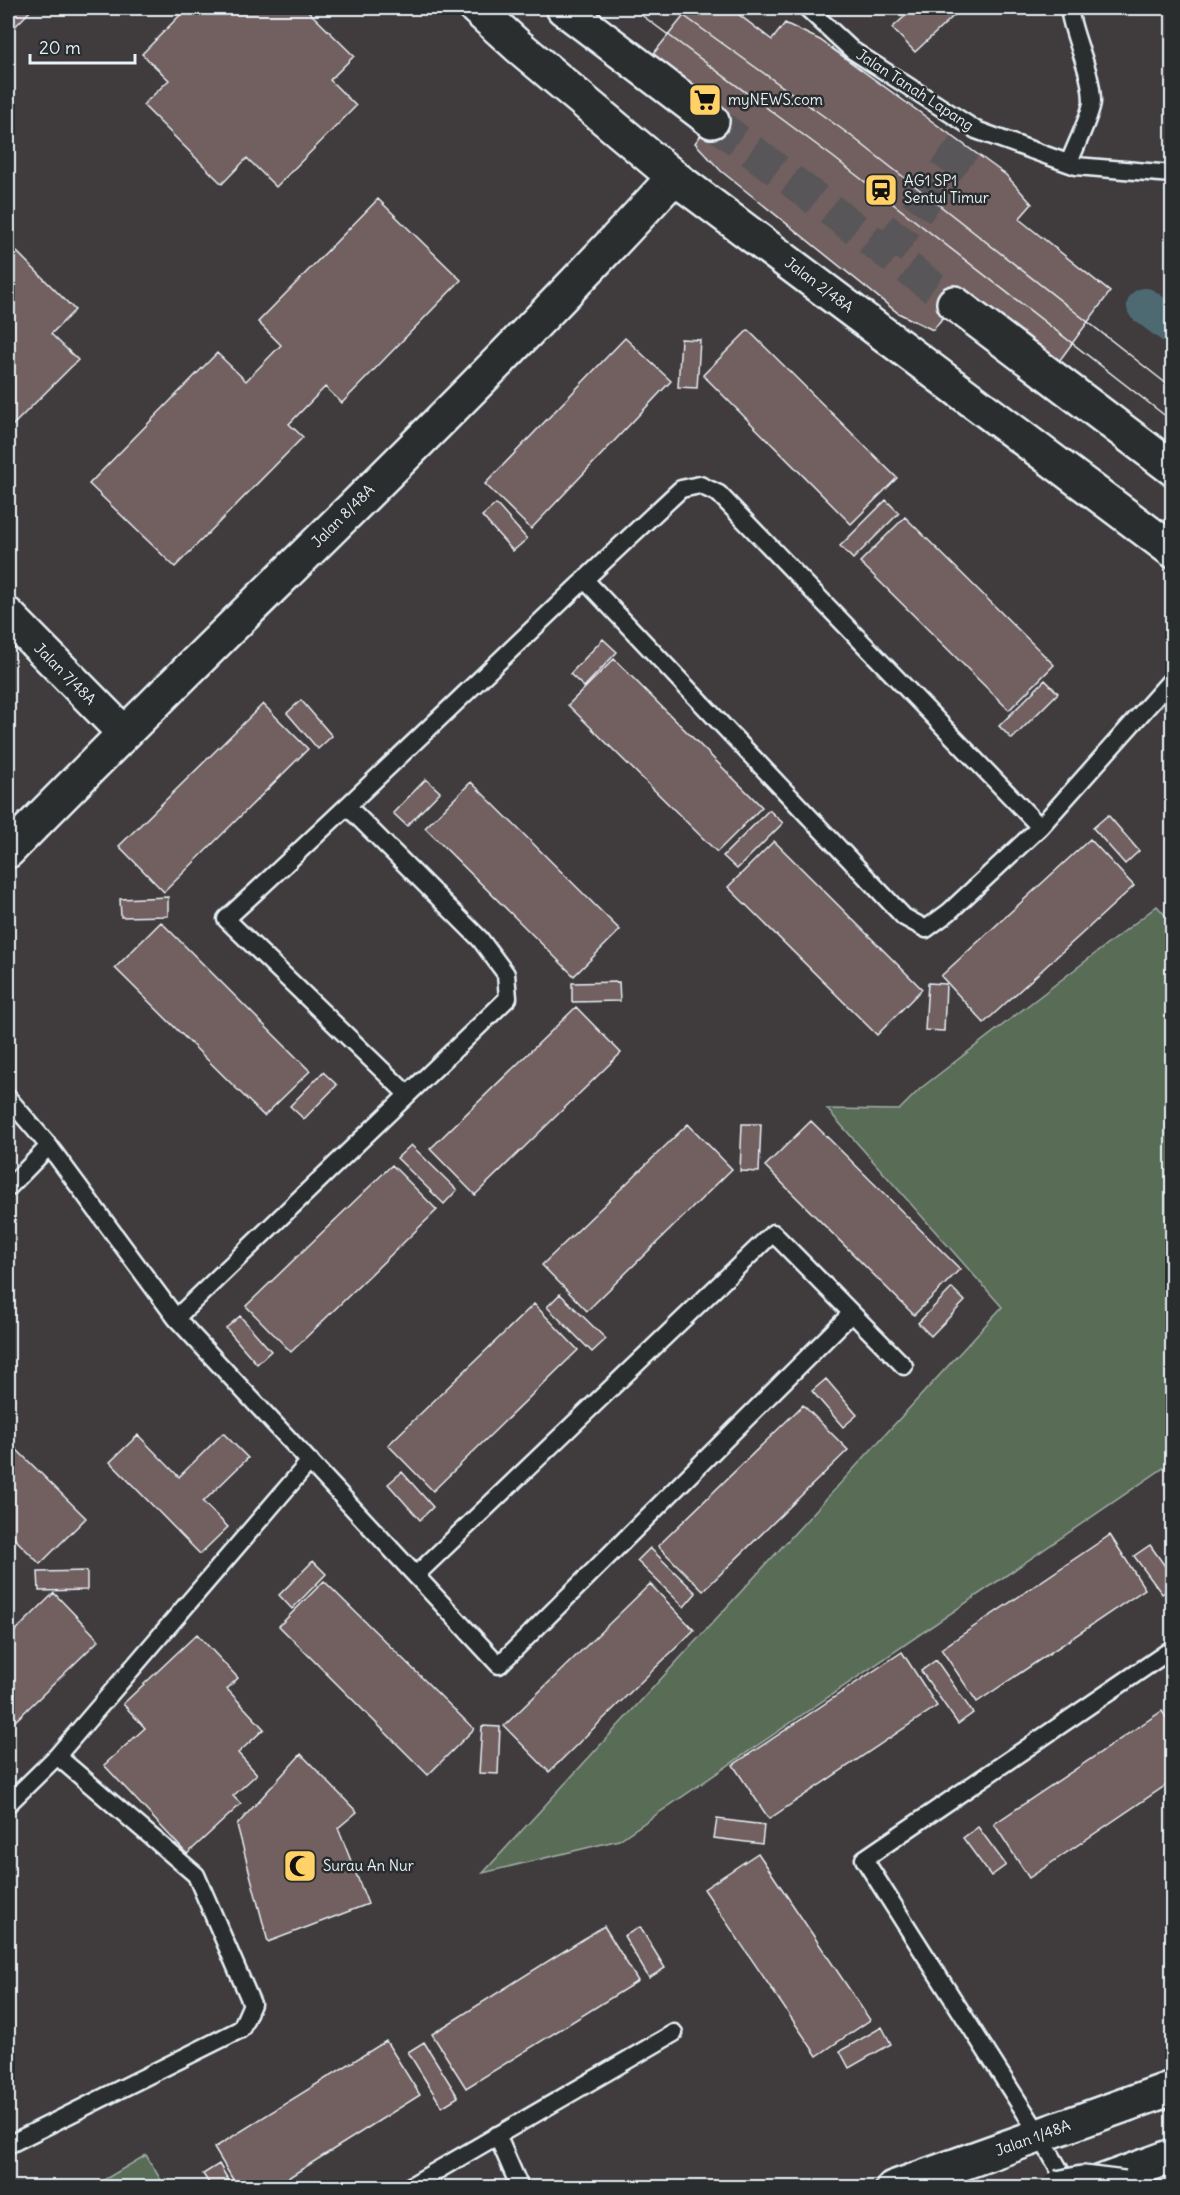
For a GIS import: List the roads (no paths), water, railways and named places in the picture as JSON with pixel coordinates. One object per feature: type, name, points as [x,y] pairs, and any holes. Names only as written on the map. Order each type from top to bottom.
[{"type":"main road","name":"Jalan 2/48A","points":[[476,8],[674,177],[1173,550]]},
{"type":"main road","points":[[563,8],[712,121]]},
{"type":"main road","name":"Jalan 8/48A","points":[[8,851],[123,732],[484,377],[674,177]]},
{"type":"main road","points":[[954,303],[1173,468]]},
{"type":"main road","name":"Jalan 7/48A","points":[[8,615],[123,732]]},
{"type":"main road","name":"Jalan 1/48A","points":[[893,2187],[1173,2088]]},
{"type":"main road","points":[[1086,2187],[1173,2156]]},
{"type":"main road","points":[[1058,2187],[1083,2183],[1124,2187]]},
{"type":"lane","name":"Jalan Tanah Lapang","points":[[807,8],[852,50],[976,130],[1076,166],[1173,174]]},
{"type":"lane","points":[[1069,8],[1071,25],[1087,73],[1092,104],[1069,163]]},
{"type":"lane","points":[[407,1094],[226,919],[348,807],[584,579],[681,489],[700,485],[719,494],[1040,827]]},
{"type":"lane","points":[[584,579],[904,917],[926,929],[949,912],[1040,827],[1173,679]]},
{"type":"lane","points":[[176,1318],[508,998],[506,974],[480,939],[348,807]]},
{"type":"lane","points":[[8,1098],[49,1146],[176,1318],[499,1665],[852,1313]]},
{"type":"lane","points":[[8,1188],[49,1146]]},
{"type":"lane","points":[[416,1575],[773,1233],[904,1366]]},
{"type":"lane","points":[[8,1804],[57,1756],[310,1461]]},
{"type":"lane","points":[[1070,2187],[864,1859],[1173,1649]]},
{"type":"lane","points":[[8,2145],[241,2029],[252,2004],[196,1875],[57,1756]]},
{"type":"lane","points":[[407,2187],[674,2033]]},
{"type":"lane","points":[[497,2135],[520,2187]]},
{"type":"waterway","points":[[1145,306],[1172,326]]},
{"type":"tunnel","points":[[712,121],[954,303]]},
{"type":"tunnel","points":[[887,252],[976,130]]},
{"type":"tram line","points":[[632,8],[833,157],[1172,421]]},
{"type":"tram line","points":[[673,8],[850,135],[1172,388]]},
{"type":"place","name":"myNEWS.com","points":[[705,100]]},
{"type":"place","name":"AG1 SP1 Sentul Timur","points":[[881,190]]},
{"type":"place","name":"Surau An Nur","points":[[300,1866]]}]
